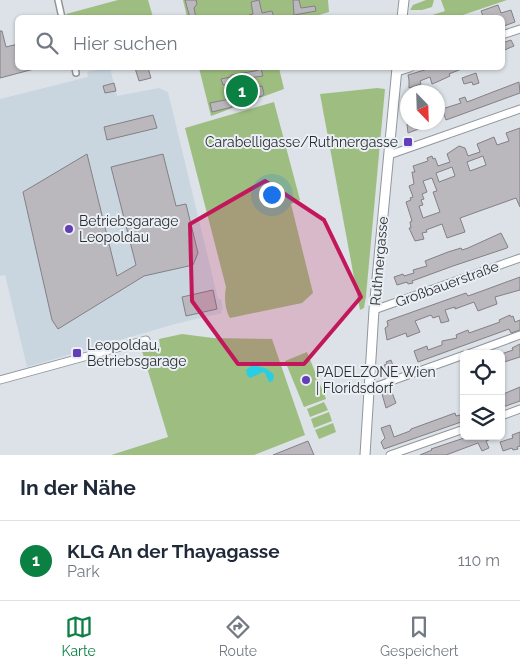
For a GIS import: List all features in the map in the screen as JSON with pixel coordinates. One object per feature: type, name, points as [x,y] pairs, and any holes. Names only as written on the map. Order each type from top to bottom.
[{"type":"street","points":[[58,0],[61,15]]},
{"type":"street","points":[[402,15],[404,0]]},
{"type":"street","points":[[505,34],[520,28]]},
{"type":"street","name":"Ruthnergasse","points":[[365,455],[374,310],[397,70]]},
{"type":"street","points":[[389,155],[520,110]]},
{"type":"street","name":"Großbauerstraße","points":[[374,310],[520,258]]},
{"type":"street","points":[[479,350],[520,335]]},
{"type":"street","points":[[0,380],[146,340]]},
{"type":"street","points":[[369,389],[460,356]]},
{"type":"street","points":[[505,415],[520,409]]},
{"type":"street","points":[[390,455],[460,430]]},
{"type":"highlighted area","points":[[265,181],[324,220],[361,297],[304,364],[238,364],[192,301],[190,224]]},
{"type":"shaded area","points":[[110,70],[117,96],[159,88],[168,92],[218,299],[221,299],[223,310],[221,310],[222,313],[175,324],[27,367],[5,275],[0,276],[0,99],[88,77],[87,72]]},
{"type":"green space","points":[[118,0],[148,0],[152,15],[66,15]]},
{"type":"green space","points":[[183,0],[328,0],[329,12],[319,15],[187,15]]},
{"type":"green space","points":[[426,0],[434,0],[432,7],[422,10],[410,10],[413,5]]},
{"type":"green space","points":[[441,0],[507,0],[463,15],[432,15],[445,11]]},
{"type":"green space","points":[[200,70],[279,70],[284,89],[211,116]]},
{"type":"green space","points":[[377,88],[385,89],[366,296],[364,308],[360,310],[320,94]]},
{"type":"green space","points":[[274,102],[300,200],[291,204],[313,293],[302,303],[230,318],[225,303],[226,287],[185,128]]},
{"type":"green space","points":[[182,334],[213,338],[272,339],[305,435],[254,455],[111,455],[168,437],[142,351],[160,346],[159,339]]},
{"type":"green space","name":"PADELZONE Wien | Floridsdorf","points":[[307,352],[326,399],[304,407],[285,361]]},
{"type":"green space","points":[[324,402],[328,410],[310,417],[307,409]]},
{"type":"green space","points":[[329,412],[332,421],[314,428],[311,419]]},
{"type":"green space","points":[[333,423],[336,432],[319,439],[315,430]]},
{"type":"water","points":[[251,366],[261,367],[269,371],[274,375],[273,381],[269,382],[263,372],[250,378],[246,370]]},
{"type":"building","points":[[185,0],[196,0],[197,4],[194,8],[195,15],[189,15]]},
{"type":"building","points":[[259,0],[262,13],[272,11],[273,15],[249,15],[253,14],[251,2]]},
{"type":"building","points":[[293,0],[299,0],[301,8],[315,6],[316,11],[294,15]]},
{"type":"building","points":[[498,5],[501,13],[511,10],[515,22],[505,26],[505,15],[483,15],[481,11]]},
{"type":"building","points":[[0,31],[2,31],[6,47],[15,45],[15,70],[30,70],[0,78]]},
{"type":"building","points":[[511,40],[514,46],[505,50],[505,42]]},
{"type":"building","points":[[136,70],[149,70],[151,78],[139,81]]},
{"type":"building","points":[[261,70],[263,76],[242,79],[242,81],[223,85],[221,79],[231,77],[231,75]]},
{"type":"building","points":[[424,70],[459,70],[432,84],[430,77],[420,81],[421,84],[418,85],[409,85],[408,75]]},
{"type":"building","points":[[476,73],[479,83],[473,85],[472,82],[464,84],[462,78]]},
{"type":"building","points":[[519,82],[520,93],[446,120],[445,108],[461,103],[459,99],[465,97],[467,102]]},
{"type":"building","points":[[114,83],[116,91],[105,93],[103,86]]},
{"type":"building","points":[[262,86],[264,94],[262,96],[243,101],[242,95],[255,91],[254,88]]},
{"type":"building","points":[[230,99],[232,107],[212,112],[210,103]]},
{"type":"building","points":[[153,115],[157,128],[107,140],[104,127]]},
{"type":"building","points":[[520,128],[520,207],[516,198],[460,218],[465,232],[447,238],[442,224],[426,230],[427,232],[422,233],[424,239],[415,241],[409,228],[411,228],[410,222],[412,221],[406,202],[413,197],[409,186],[414,184],[412,172],[415,172],[413,166],[428,161],[427,158],[432,156],[433,159],[435,158],[438,166],[450,162],[447,154],[459,146],[465,148],[468,156],[480,152],[477,144],[494,137],[497,145],[509,141],[506,133]],"holes":[[[483,156],[486,165],[470,171],[467,162]],[[452,167],[455,176],[439,182],[436,173]],[[432,178],[437,191],[433,192],[440,212],[423,218],[419,206],[423,205],[421,200],[424,199],[422,194],[427,192],[423,181]]]},
{"type":"building","name":"Betriebsgarage Leopoldau","points":[[87,154],[117,276],[136,265],[111,167],[163,154],[176,206],[186,204],[198,253],[193,265],[144,276],[58,329],[52,320],[23,192]]},
{"type":"building","points":[[501,233],[507,248],[412,281],[413,283],[408,284],[407,282],[397,285],[394,277],[414,273],[413,270],[427,266],[425,261],[461,248],[462,250],[468,248]]},
{"type":"building","points":[[520,277],[520,290],[495,297],[497,304],[478,311],[474,302],[455,309],[455,307],[445,310],[449,321],[441,323],[439,316],[433,318],[431,315],[415,321],[420,332],[407,337],[406,333],[387,340],[385,328],[388,326],[387,321],[466,293],[468,296]]},
{"type":"building","points":[[213,290],[217,309],[186,316],[182,297]]},
{"type":"building","points":[[510,315],[511,317],[513,316],[515,322],[520,320],[520,330],[511,333],[509,329],[418,362],[414,351],[427,346],[428,350],[442,345],[442,341],[457,338],[456,335],[468,330],[469,333],[500,322],[499,320]]},
{"type":"building","points":[[520,344],[520,357],[505,362],[505,353],[513,350],[512,348]]},
{"type":"building","points":[[391,360],[395,371],[386,374],[384,365]]},
{"type":"building","points":[[520,387],[520,401],[505,406],[505,393]]},
{"type":"building","points":[[391,390],[396,403],[386,408],[382,394]]},
{"type":"building","points":[[455,413],[456,416],[460,415],[460,422],[384,449],[381,442],[385,438],[381,428],[390,425],[394,437]]},
{"type":"building","points":[[520,432],[520,446],[517,447],[518,449],[513,450],[512,448],[503,451],[500,442],[513,438],[512,435]]},
{"type":"building","points":[[460,439],[488,440],[486,441],[489,448],[482,451],[478,443],[446,455],[420,455],[431,449]]},
{"type":"building","points":[[308,441],[314,455],[273,455]]},
{"type":"place","name":"KLG An der Thayagasse","points":[[242,91]]},
{"type":"place","name":"Carabelligasse/Ruthnergasse","points":[[408,142]]},
{"type":"place","name":"Betriebsgarage Leopoldau","points":[[69,229]]},
{"type":"place","name":"Leopoldau, Betriebsgarage","points":[[77,353]]},
{"type":"place","name":"PADELZONE Wien | Floridsdorf","points":[[306,380]]}]
